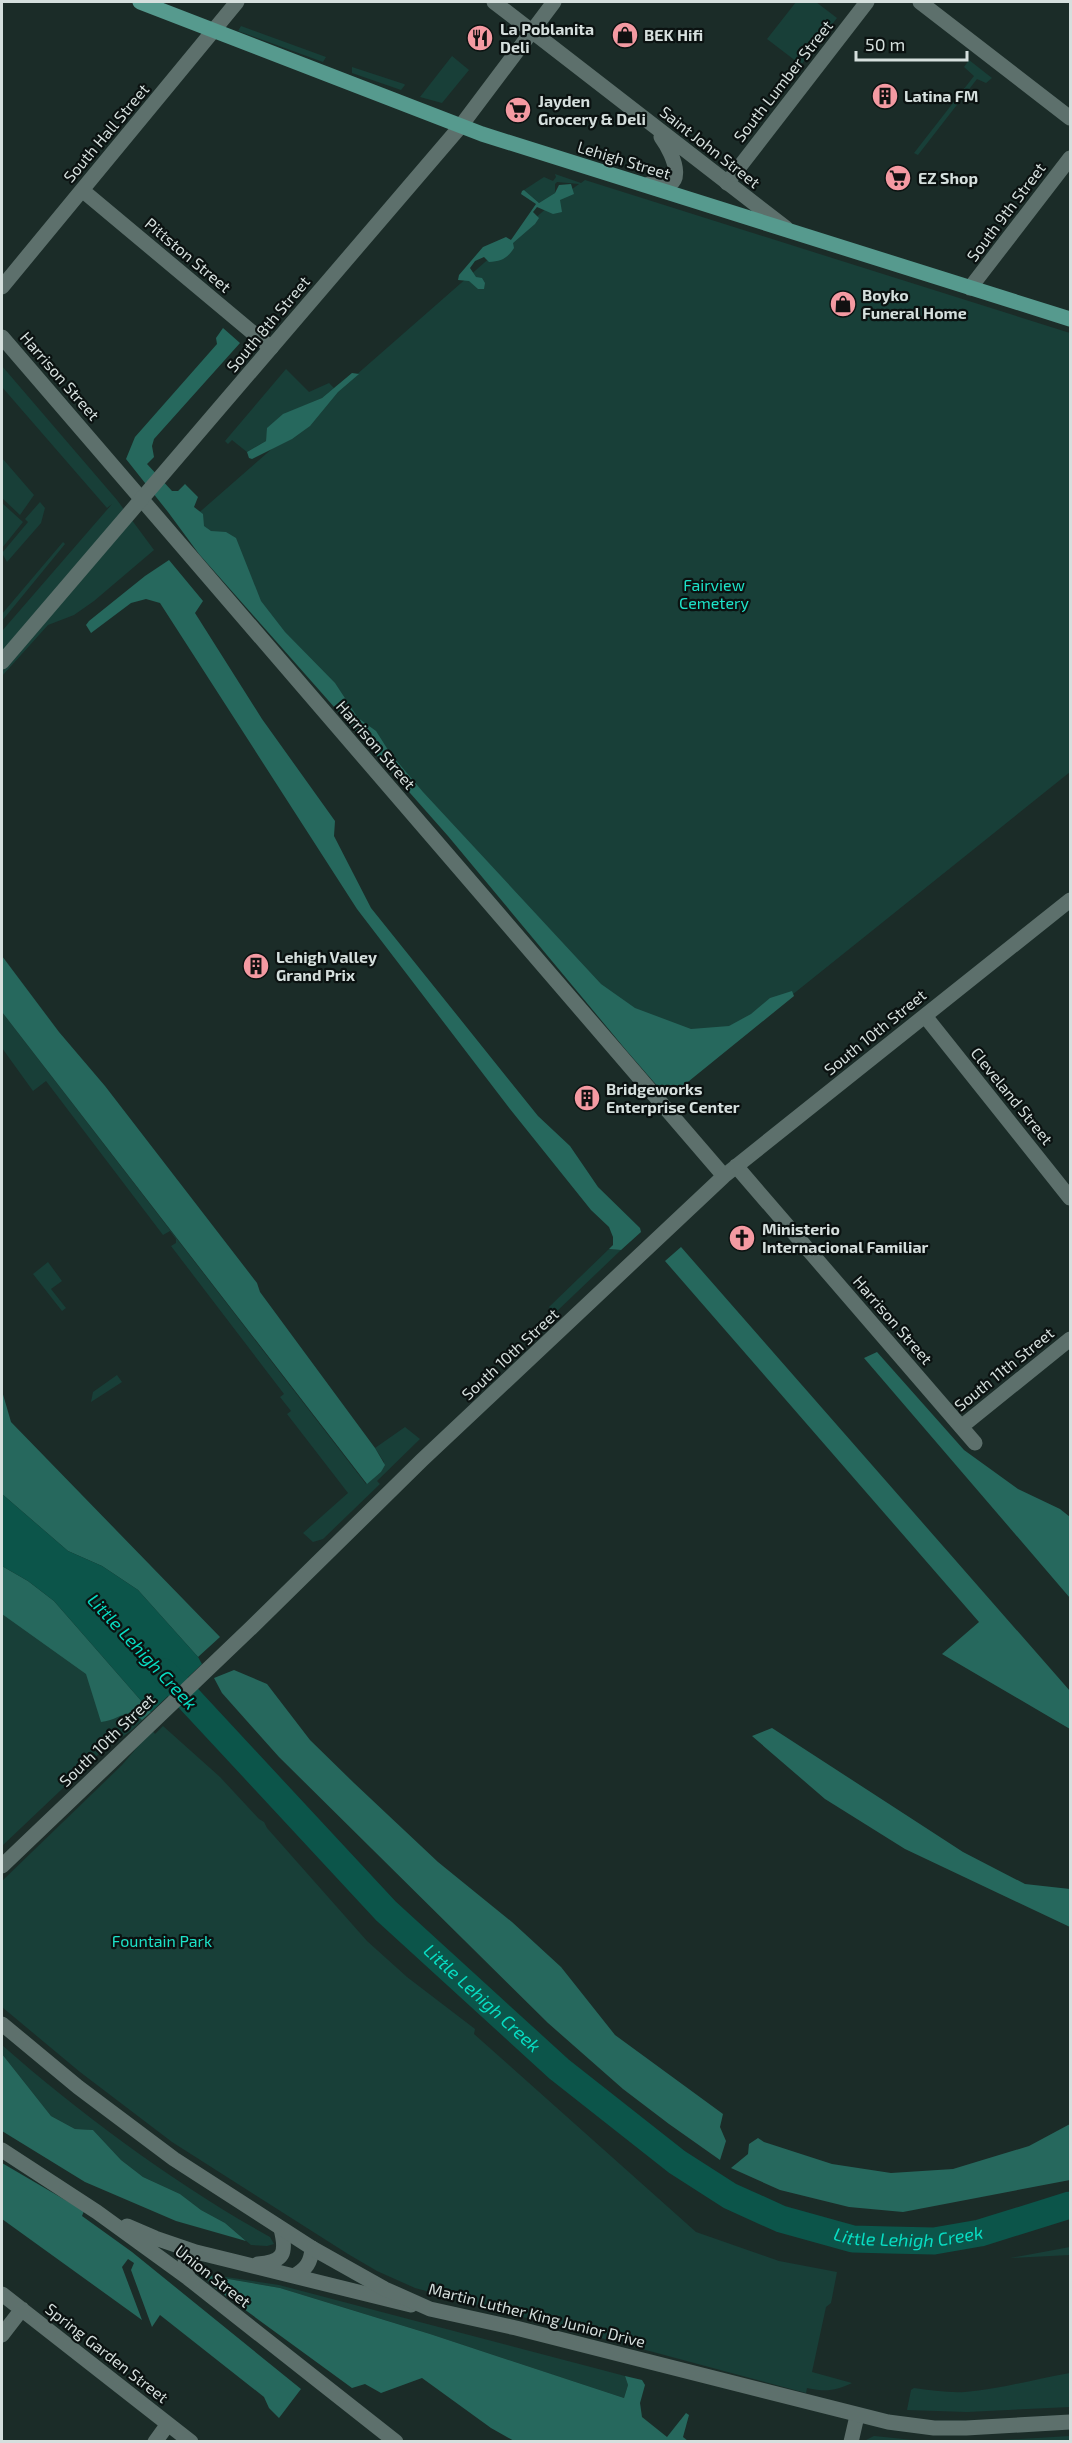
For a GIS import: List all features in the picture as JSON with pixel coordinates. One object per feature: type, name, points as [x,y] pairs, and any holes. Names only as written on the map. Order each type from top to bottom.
[{"type":"main road","name":"Lehigh Street","points":[[140,2],[460,126],[1071,320]]},
{"type":"street","name":"South Hall Street","points":[[2,287],[237,2]]},
{"type":"street","name":"Saint John Street","points":[[494,2],[791,232]]},
{"type":"street","name":"South 8th Street","points":[[2,663],[460,126],[554,2]]},
{"type":"street","name":"South Lumber Street","points":[[727,183],[867,2]]},
{"type":"street","points":[[920,2],[1071,118]]},
{"type":"street","points":[[602,172],[659,187],[670,184],[675,178],[677,169],[671,151],[645,119]]},
{"type":"street","name":"South 9th Street","points":[[970,288],[1071,158]]},
{"type":"street","name":"Pittston Street","points":[[82,190],[271,348]]},
{"type":"street","name":"Harrison Street","points":[[2,337],[730,1171],[975,1443]]},
{"type":"street","name":"South 10th Street","points":[[2,1866],[422,1460],[730,1171],[1071,900]]},
{"type":"street","name":"Cleveland Street","points":[[925,1016],[1071,1198]]},
{"type":"street","name":"South 11th Street","points":[[961,1427],[1071,1339]]},
{"type":"street","name":"Martin Luther King Junior Drive","points":[[2,2024],[135,2131],[281,2229],[385,2289],[430,2310],[516,2328],[857,2416],[934,2428],[1071,2422]]},
{"type":"street","name":"Union Street","points":[[2,2150],[97,2212],[188,2278],[396,2442]]},
{"type":"street","points":[[97,2212],[154,2238],[196,2252],[430,2310]]},
{"type":"street","points":[[249,2265],[276,2260],[283,2253],[285,2244],[281,2229]]},
{"type":"street","points":[[294,2276],[305,2269],[311,2261],[312,2248]]},
{"type":"street","points":[[188,2278],[185,2258],[189,2253],[196,2252]]},
{"type":"street","name":"Spring Garden Street","points":[[2,2294],[191,2442]]},
{"type":"street","points":[[2,2335],[22,2309]]},
{"type":"street","points":[[851,2442],[857,2416]]},
{"type":"street","points":[[154,2442],[168,2424]]},
{"type":"green space","points":[[796,2],[816,2],[837,18],[801,65],[767,39]]},
{"type":"green space","points":[[241,26],[326,57],[323,62],[238,31]]},
{"type":"green space","points":[[452,56],[469,70],[442,103],[420,97]]},
{"type":"green space","points":[[969,60],[992,78],[986,83],[977,79],[918,155],[914,153],[974,76],[964,67]]},
{"type":"green space","points":[[352,67],[405,85],[401,90],[352,73]]},
{"type":"green space","name":"Fairview Cemetery","points":[[555,174],[581,183],[585,180],[1070,333],[1070,772],[671,1092],[186,524],[549,206],[579,184],[557,182],[555,193],[539,203],[524,190],[544,177],[553,181]]},
{"type":"green space","points":[[2,366],[117,500],[154,550],[94,601],[74,615],[48,625],[2,676],[2,631],[112,504],[107,508],[2,387]]},
{"type":"green space","points":[[286,369],[309,392],[329,383],[334,388],[322,398],[283,415],[268,428],[266,441],[247,452],[232,440],[228,444],[225,441]]},
{"type":"green space","points":[[2,458],[34,495],[20,515],[2,498]]},
{"type":"green space","points":[[40,502],[45,508],[41,523],[7,562],[2,553],[28,522],[25,519]]},
{"type":"green space","points":[[2,503],[23,522],[2,548]]},
{"type":"green space","points":[[63,542],[65,544],[2,621],[2,614]]},
{"type":"green space","points":[[2,1012],[366,1484],[381,1472],[384,1462],[375,1448],[405,1427],[420,1439],[377,1481],[380,1484],[323,1539],[313,1542],[303,1533],[348,1493],[287,1414],[291,1411],[280,1397],[284,1394],[171,1246],[176,1243],[176,1239],[170,1231],[163,1235],[46,1081],[33,1091],[2,1048]]},
{"type":"green space","points":[[609,1249],[621,1250],[554,1314],[549,1307]]},
{"type":"green space","points":[[48,1262],[62,1281],[51,1289],[66,1308],[62,1311],[33,1274]]},
{"type":"green space","points":[[117,1375],[122,1382],[91,1402],[93,1392]]},
{"type":"green space","points":[[2,1566],[151,1712],[132,1730],[100,1753],[2,1846]]},
{"type":"green space","name":"Fountain Park","points":[[163,1726],[220,1777],[264,1822],[367,1941],[407,1977],[475,2029],[474,2034],[696,2232],[779,2261],[837,2272],[831,2303],[826,2307],[812,2372],[852,2383],[830,2390],[807,2388],[806,2393],[415,2288],[377,2271],[348,2254],[172,2142],[80,2072],[2,2007],[2,1881],[122,1765],[152,1730],[155,1734]]},
{"type":"green space","points":[[2,2045],[64,2097],[131,2148],[200,2195],[270,2237],[274,2244],[251,2245],[225,2223],[201,2210],[180,2194],[143,2177],[121,2160],[93,2130],[75,2129],[51,2116],[2,2054]]},
{"type":"green space","points":[[1070,2247],[1070,2255],[1010,2258]]},
{"type":"green space","points":[[211,2276],[279,2285],[625,2376],[628,2385],[624,2398],[430,2334],[280,2288]]},
{"type":"green space","points":[[1070,2373],[1070,2407],[967,2412],[907,2410],[911,2390],[914,2388],[946,2392],[978,2391]]},
{"type":"green space","points":[[874,2436],[923,2441],[864,2441]]},
{"type":"green space","points":[[1070,2436],[1070,2441],[984,2441]]},
{"type":"shaded area","points":[[571,184],[574,194],[560,200],[562,212],[553,214],[537,207],[533,212],[539,218],[513,243],[514,248],[509,255],[493,262],[489,262],[484,257],[475,261],[470,268],[476,277],[482,278],[485,283],[484,289],[478,289],[469,281],[458,280],[459,275],[483,247],[506,237],[511,240],[536,204],[521,194],[522,191],[524,190],[539,203],[555,193],[559,185]]},
{"type":"shaded area","points":[[223,328],[240,343],[154,439],[152,446],[154,457],[147,464],[172,491],[178,491],[185,484],[198,497],[194,507],[203,514],[204,526],[211,531],[226,532],[236,538],[261,601],[285,632],[335,683],[358,718],[376,731],[390,753],[423,792],[601,984],[635,1008],[691,1029],[729,1026],[751,1014],[770,998],[792,991],[794,996],[673,1094],[668,1094],[659,1088],[626,1050],[448,836],[199,554],[126,459],[135,437],[217,344],[216,338]]},
{"type":"shaded area","points":[[352,373],[359,374],[338,392],[310,426],[292,439],[252,459],[249,458],[247,452],[266,441],[267,428],[283,414],[322,398]]},
{"type":"shaded area","points":[[169,560],[203,601],[195,613],[262,719],[335,821],[334,836],[371,908],[538,1116],[570,1146],[598,1187],[640,1228],[641,1232],[621,1250],[609,1249],[613,1245],[613,1237],[609,1227],[591,1210],[510,1109],[357,909],[160,603],[146,599],[131,603],[91,633],[86,625],[89,621],[145,576]]},
{"type":"shaded area","points":[[2,956],[257,1283],[260,1292],[375,1448],[385,1465],[381,1472],[367,1484],[2,1012]]},
{"type":"shaded area","points":[[681,1247],[1070,1691],[1070,1729],[942,1654],[979,1622],[665,1261]]},
{"type":"shaded area","points":[[877,1352],[964,1450],[1018,1489],[1060,1509],[1070,1517],[1070,1598],[864,1358]]},
{"type":"shaded area","points":[[2,1391],[11,1422],[220,1637],[198,1657],[138,1590],[102,1566],[68,1551],[2,1494]]},
{"type":"shaded area","points":[[2,1566],[28,1581],[54,1601],[151,1712],[142,1720],[132,1714],[127,1714],[101,1722],[86,1674],[2,1614]]},
{"type":"shaded area","points":[[234,1670],[267,1684],[310,1740],[354,1783],[438,1862],[512,1922],[561,1967],[615,2035],[723,2114],[720,2127],[726,2141],[720,2160],[623,2089],[548,2023],[279,1757],[222,1693],[214,1678]]},
{"type":"shaded area","points":[[772,1728],[963,1852],[1025,1884],[1070,1889],[1070,1927],[905,1849],[825,1799],[752,1736]]},
{"type":"shaded area","points":[[2,2054],[51,2116],[75,2129],[93,2130],[121,2160],[143,2177],[180,2194],[201,2210],[225,2223],[246,2241],[176,2221],[85,2182],[2,2131]]},
{"type":"shaded area","points":[[1070,2124],[1070,2180],[903,2212],[849,2207],[780,2190],[731,2168],[748,2154],[749,2144],[758,2138],[832,2164],[891,2173],[953,2169],[1029,2146]]},
{"type":"shaded area","points":[[2,2163],[84,2211],[82,2216],[132,2252],[301,2389],[279,2418],[269,2408],[264,2397],[160,2315],[152,2327],[131,2270],[134,2263],[128,2259],[122,2267],[142,2320],[2,2219]]},
{"type":"shaded area","points":[[211,2276],[280,2288],[430,2334],[624,2398],[628,2385],[625,2376],[642,2380],[645,2385],[640,2403],[642,2417],[667,2437],[686,2413],[689,2415],[683,2437],[688,2441],[514,2441],[491,2428],[422,2378],[381,2393],[365,2384],[352,2388],[211,2285],[208,2281]]},
{"type":"water","points":[[2,1494],[68,1551],[102,1566],[138,1590],[198,1657],[202,1664],[151,1712],[54,1601],[28,1581],[2,1566]]},
{"type":"waterway","name":"Little Lehigh Creek","points":[[164,1672],[386,1911],[559,2069],[677,2162],[730,2196],[781,2219],[853,2239],[890,2240],[934,2241],[980,2233],[1070,2205]]},
{"type":"place","name":"BEK Hifi","points":[[625,35]]},
{"type":"place","name":"La Poblanita Deli","points":[[480,38]]},
{"type":"place","name":"Latina FM","points":[[885,96]]},
{"type":"place","name":"Jayden Grocery & Deli","points":[[518,110]]},
{"type":"place","name":"EZ Shop","points":[[898,178]]},
{"type":"place","name":"Boyko Funeral Home","points":[[843,304]]},
{"type":"place","name":"Lehigh Valley Grand Prix","points":[[256,966]]},
{"type":"place","name":"Bridgeworks Enterprise Center","points":[[587,1098]]},
{"type":"place","name":"Ministerio Internacional Familiar","points":[[742,1238]]}]
